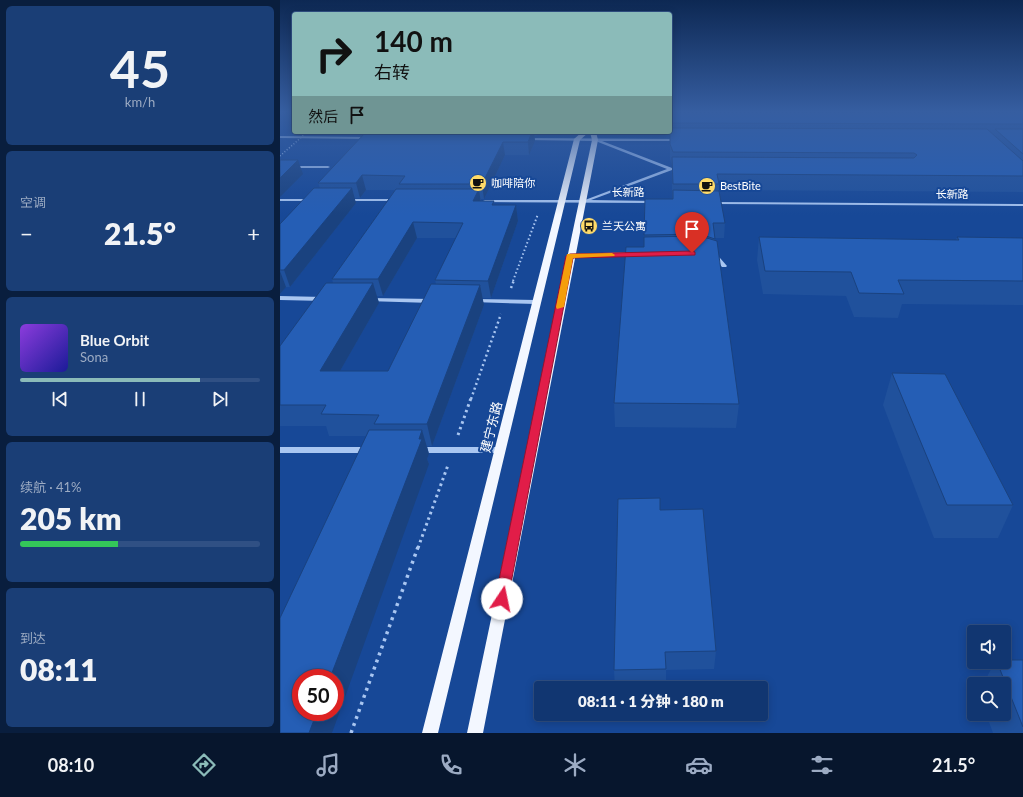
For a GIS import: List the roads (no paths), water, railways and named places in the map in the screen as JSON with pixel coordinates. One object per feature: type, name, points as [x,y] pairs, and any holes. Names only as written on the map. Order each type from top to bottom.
[{"type":"main road","name":"建宁东路","points":[[430,733],[575,146]]},
{"type":"main road","points":[[475,733],[570,256],[594,146]]},
{"type":"street","points":[[611,146],[671,169]]},
{"type":"street","points":[[280,167],[328,167]]},
{"type":"street","points":[[581,202],[671,169],[687,169]]},
{"type":"street","points":[[280,200],[319,200]]},
{"type":"street","points":[[335,200],[405,201]]},
{"type":"street","name":"长新路","points":[[476,201],[660,202]]},
{"type":"street","name":"长新路","points":[[707,203],[1023,204]]},
{"type":"street","points":[[570,256],[639,254]]},
{"type":"street","points":[[706,254],[718,259],[724,266]]},
{"type":"street","points":[[280,298],[333,299]]},
{"type":"street","points":[[363,300],[438,301]]},
{"type":"street","points":[[468,301],[536,302]]},
{"type":"street","points":[[280,450],[375,450]]},
{"type":"street","points":[[414,450],[500,450]]},
{"type":"place","name":"咖啡陪你","points":[[478,183]]},
{"type":"place","name":"BestBite","points":[[707,186]]},
{"type":"place","name":"兰天公寓","points":[[589,226]]}]
